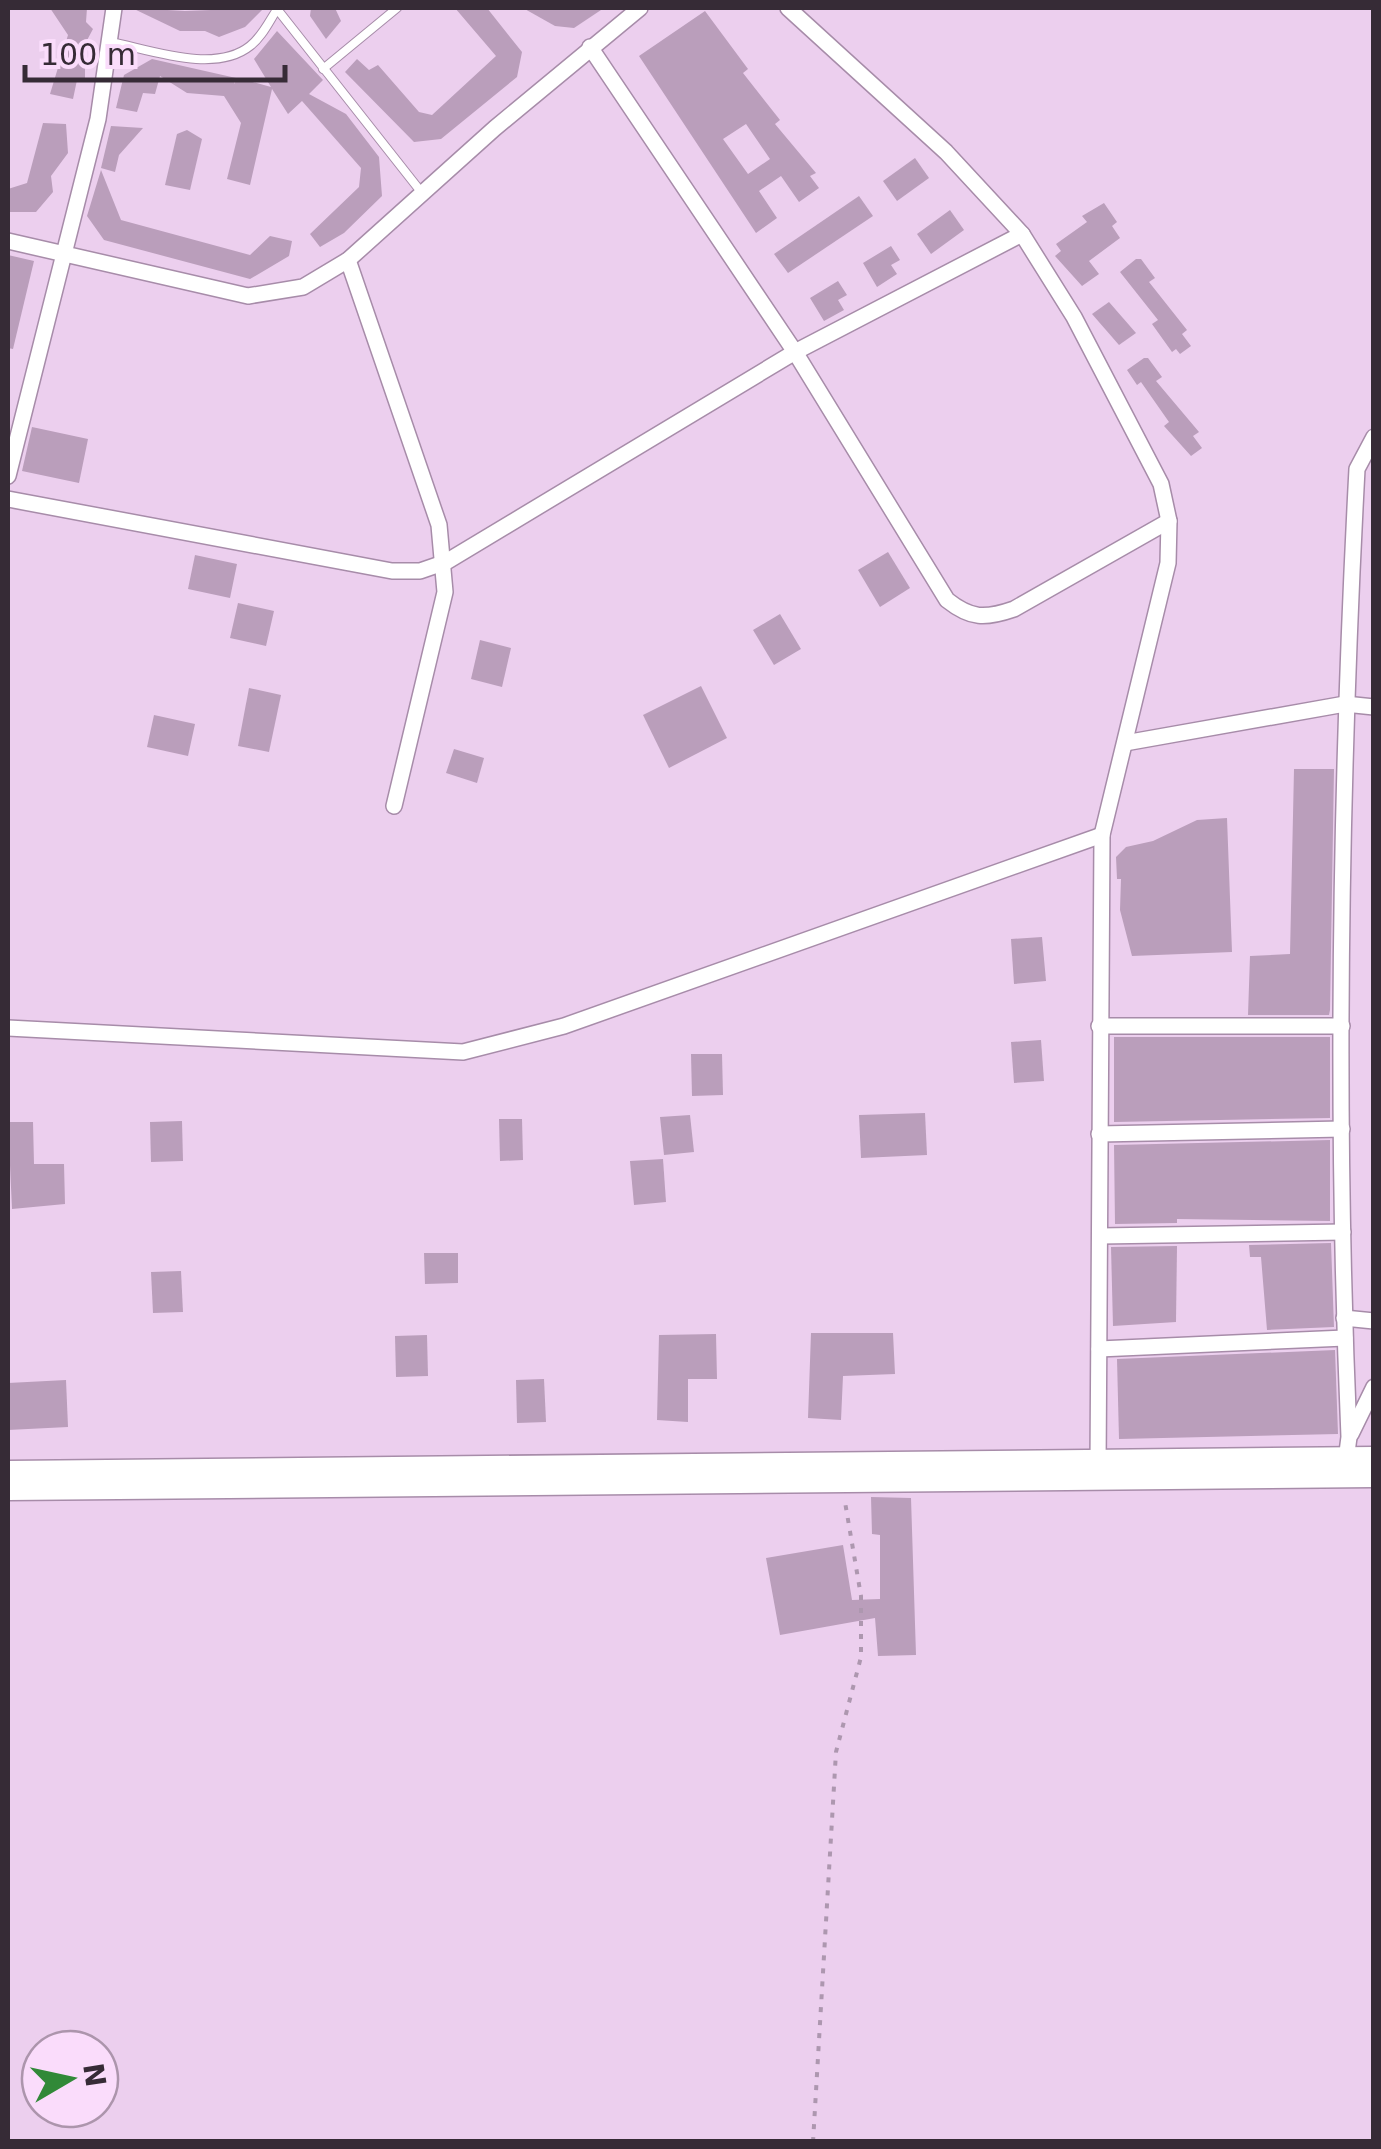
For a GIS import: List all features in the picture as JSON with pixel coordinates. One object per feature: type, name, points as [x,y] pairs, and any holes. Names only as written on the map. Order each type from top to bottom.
[{"type":"main road","points":[[1346,1457],[1374,1476]]},
{"type":"main road","points":[[8,1489],[841,1480],[1374,1458]]},
{"type":"main road","points":[[8,1472],[1098,1468]]},
{"type":"street","points":[[8,476],[98,119],[114,8]]},
{"type":"street","points":[[8,241],[248,296],[302,287],[348,260],[590,47],[640,8]]},
{"type":"street","points":[[788,8],[946,152],[1022,234],[1074,317],[1134,426],[1161,484],[1169,521],[1168,563],[1102,835],[1098,1468]]},
{"type":"street","points":[[590,47],[795,352],[946,600],[966,615],[989,617],[1014,608],[1169,521]]},
{"type":"street","points":[[8,499],[392,571],[420,571],[446,562],[795,352],[1022,234]]},
{"type":"street","points":[[348,260],[439,525],[446,562],[445,592],[394,806]]},
{"type":"street","points":[[1346,1457],[1342,1129],[1345,704],[1358,469],[1374,437]]},
{"type":"street","points":[[1125,744],[1345,704],[1374,708]]},
{"type":"street","points":[[8,1028],[463,1052],[564,1026],[1102,835]]},
{"type":"street","points":[[1098,1026],[1342,1026]]},
{"type":"street","points":[[1099,1134],[1342,1129]]},
{"type":"street","points":[[1100,1236],[1343,1232]]},
{"type":"street","points":[[1344,1318],[1374,1321]]},
{"type":"street","points":[[1099,1349],[1345,1338]]},
{"type":"street","points":[[1346,1457],[1374,1386]]},
{"type":"lane","points":[[112,42],[192,57],[224,58],[246,50],[260,37],[277,8],[422,193]]},
{"type":"lane","points":[[323,69],[398,8]]},
{"type":"path","points":[[813,2142],[834,1777],[840,1730],[859,1675],[862,1643],[861,1596],[841,1480]]},
{"type":"building","points":[[50,8],[87,8],[86,22],[93,29],[85,44],[85,78],[77,80],[73,99],[50,94],[68,35]]},
{"type":"building","points":[[132,8],[264,8],[245,27],[219,37],[205,31],[180,31]]},
{"type":"building","points":[[311,8],[335,8],[341,21],[326,39],[310,16]]},
{"type":"building","points":[[455,8],[487,8],[522,52],[517,77],[441,139],[414,142],[345,72],[357,59],[369,70],[378,65],[419,112],[432,115],[496,56]]},
{"type":"building","points":[[523,8],[604,8],[574,28],[555,26]]},
{"type":"building","points":[[705,11],[748,69],[743,73],[780,120],[775,124],[816,173],[810,176],[819,188],[799,202],[781,176],[759,191],[777,218],[756,233],[639,56]],"holes":[[[746,124],[770,159],[748,174],[723,139]]]},
{"type":"building","points":[[277,31],[323,80],[309,94],[346,114],[379,157],[382,196],[344,233],[320,247],[310,234],[359,187],[361,168],[302,101],[288,114],[272,89],[250,185],[227,179],[241,123],[224,96],[187,93],[160,76],[155,94],[143,93],[137,112],[116,108],[124,75],[152,59],[236,78],[234,84],[238,78],[271,87],[254,59]]},
{"type":"building","points":[[43,123],[66,124],[68,153],[51,176],[53,192],[36,212],[8,212],[8,189],[27,183]]},
{"type":"building","points":[[111,126],[143,128],[119,155],[115,172],[101,168]]},
{"type":"building","points":[[187,130],[202,139],[190,190],[165,185],[177,134]]},
{"type":"building","points":[[915,158],[929,178],[897,201],[883,181]]},
{"type":"building","points":[[101,170],[121,220],[250,255],[270,236],[292,241],[289,256],[250,279],[104,240],[87,216]]},
{"type":"building","points":[[859,196],[873,216],[788,273],[774,254]]},
{"type":"building","points":[[1104,203],[1117,222],[1112,226],[1120,238],[1089,261],[1099,274],[1082,286],[1055,256],[1061,251],[1056,244],[1087,222],[1082,216]]},
{"type":"building","points":[[950,210],[964,230],[931,254],[917,234]]},
{"type":"building","points":[[891,246],[900,260],[891,265],[897,274],[877,287],[863,263]]},
{"type":"building","points":[[8,255],[34,261],[13,349],[8,348]]},
{"type":"building","points":[[1141,259],[1155,278],[1149,282],[1187,330],[1182,334],[1191,346],[1180,354],[1176,349],[1172,352],[1152,324],[1158,320],[1120,272]]},
{"type":"building","points":[[838,281],[847,295],[838,300],[844,310],[824,321],[810,298]]},
{"type":"building","points":[[1109,302],[1136,333],[1119,345],[1092,314]]},
{"type":"building","points":[[1144,358],[1162,377],[1156,381],[1199,432],[1193,436],[1202,448],[1191,456],[1164,426],[1169,422],[1141,382],[1137,385],[1127,370]]},
{"type":"building","points":[[32,427],[88,439],[79,483],[22,471]]},
{"type":"building","points":[[888,552],[910,588],[880,607],[858,570]]},
{"type":"building","points":[[195,555],[237,564],[230,598],[188,589]]},
{"type":"building","points":[[238,603],[274,611],[266,646],[230,638]]},
{"type":"building","points":[[780,614],[801,649],[774,665],[753,630]]},
{"type":"building","points":[[480,640],[511,648],[502,687],[471,679]]},
{"type":"building","points":[[701,686],[727,738],[669,768],[643,715]]},
{"type":"building","points":[[249,688],[281,695],[269,752],[238,746]]},
{"type":"building","points":[[154,715],[195,724],[188,756],[147,747]]},
{"type":"building","points":[[454,749],[484,758],[477,783],[446,773]]},
{"type":"building","points":[[1294,769],[1334,769],[1330,1010],[1329,1015],[1248,1015],[1250,956],[1290,954]]},
{"type":"building","points":[[1227,818],[1232,952],[1132,956],[1120,910],[1121,879],[1117,879],[1116,857],[1126,847],[1153,841],[1197,820]]},
{"type":"building","points":[[1042,937],[1046,981],[1014,984],[1011,939]]},
{"type":"building","points":[[1114,1037],[1330,1037],[1330,1118],[1114,1122]]},
{"type":"building","points":[[1041,1040],[1044,1081],[1014,1083],[1011,1042]]},
{"type":"building","points":[[691,1054],[722,1054],[723,1095],[692,1096]]},
{"type":"building","points":[[925,1113],[927,1155],[861,1158],[859,1115]]},
{"type":"building","points":[[690,1115],[694,1152],[664,1155],[660,1117]]},
{"type":"building","points":[[499,1119],[522,1119],[523,1160],[500,1161]]},
{"type":"building","points":[[182,1121],[183,1161],[151,1162],[150,1122]]},
{"type":"building","points":[[8,1122],[33,1122],[34,1164],[64,1164],[65,1204],[12,1209]]},
{"type":"building","points":[[1330,1140],[1330,1221],[1177,1219],[1177,1223],[1115,1224],[1114,1145]]},
{"type":"building","points":[[663,1159],[666,1202],[634,1205],[630,1161]]},
{"type":"building","points":[[1331,1243],[1334,1327],[1267,1330],[1261,1257],[1250,1257],[1249,1245]]},
{"type":"building","points":[[1177,1246],[1176,1322],[1113,1326],[1111,1247]]},
{"type":"building","points":[[424,1253],[458,1253],[458,1283],[425,1284]]},
{"type":"building","points":[[181,1271],[183,1312],[153,1313],[151,1272]]},
{"type":"building","points":[[811,1333],[893,1333],[895,1374],[843,1376],[841,1420],[808,1418]]},
{"type":"building","points":[[716,1334],[717,1379],[688,1379],[688,1422],[657,1420],[659,1335]]},
{"type":"building","points":[[427,1335],[428,1376],[396,1377],[395,1336]]},
{"type":"building","points":[[1335,1350],[1338,1434],[1119,1439],[1117,1359]]},
{"type":"building","points":[[544,1379],[546,1422],[517,1423],[516,1380]]},
{"type":"building","points":[[66,1380],[68,1427],[8,1430],[8,1383]]},
{"type":"building","points":[[871,1497],[911,1498],[916,1655],[878,1656],[875,1618],[780,1635],[766,1558],[843,1545],[852,1600],[880,1599],[880,1535],[872,1534]]}]
